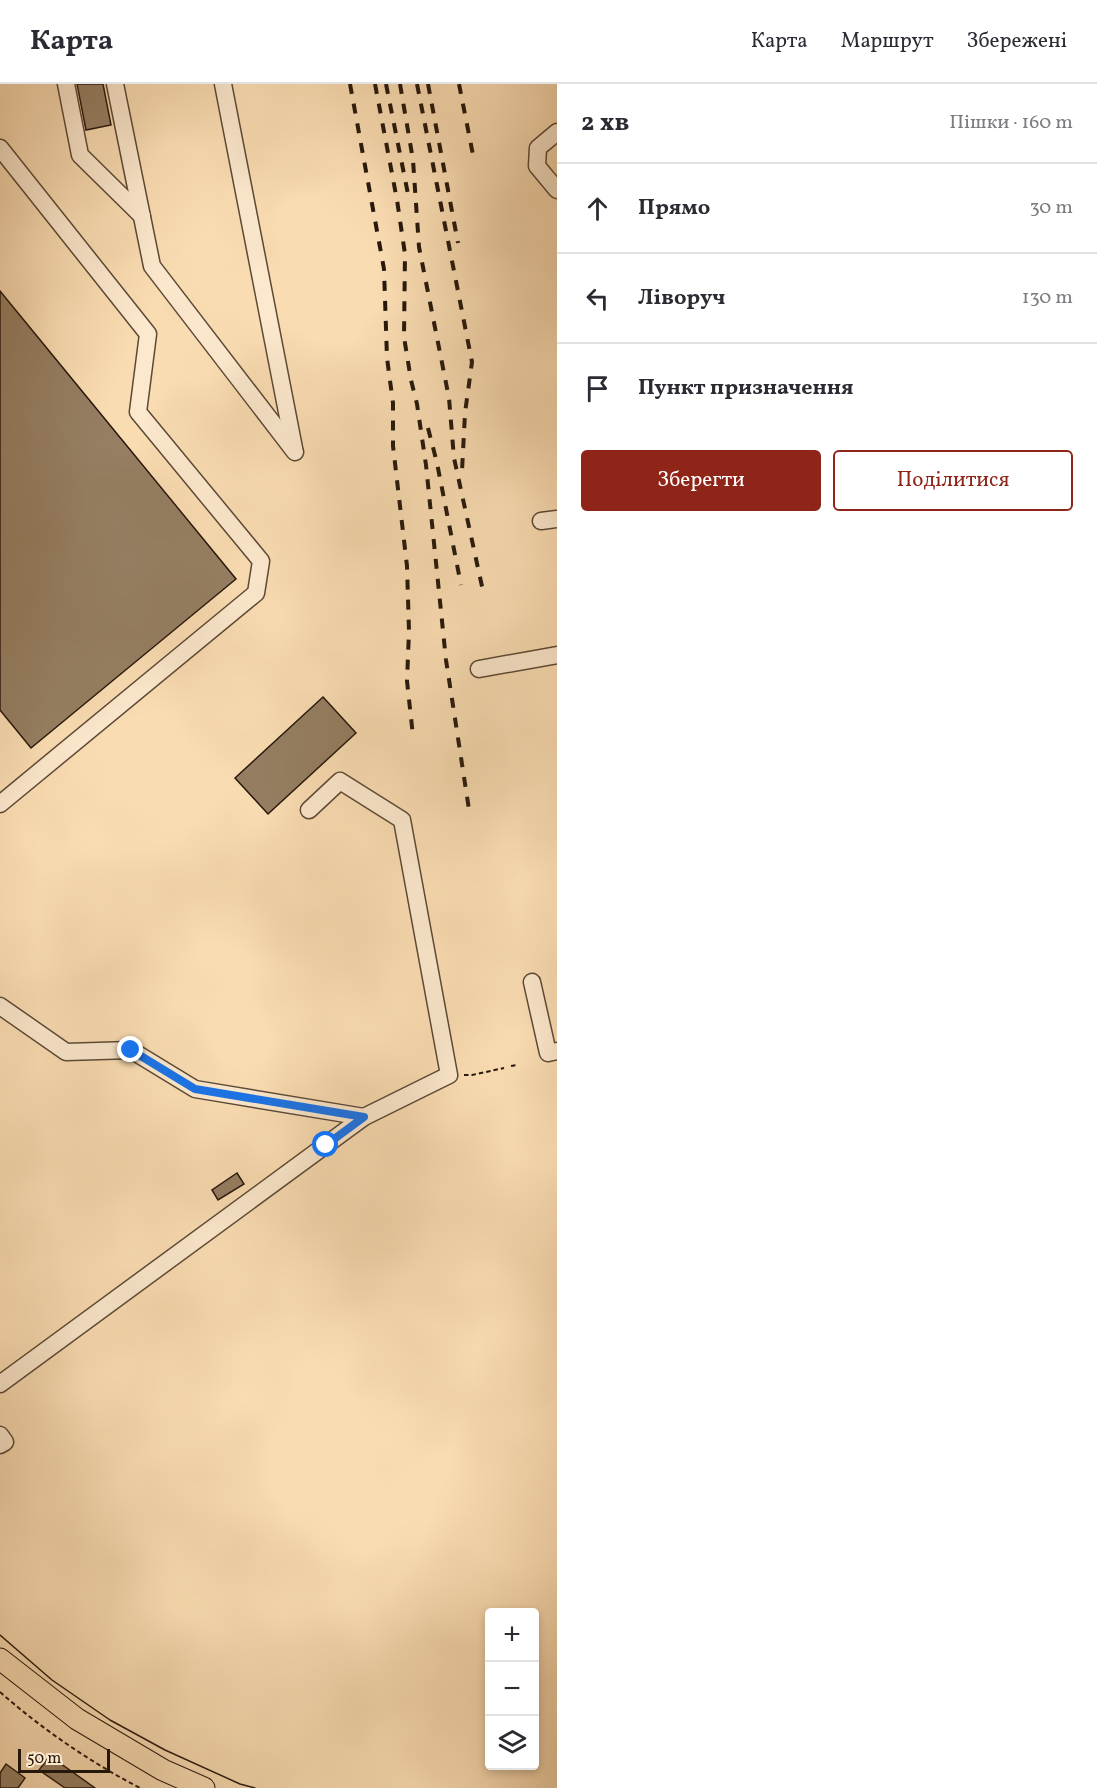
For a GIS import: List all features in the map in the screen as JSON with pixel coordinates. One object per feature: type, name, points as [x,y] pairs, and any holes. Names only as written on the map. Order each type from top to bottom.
[{"type":"main road","points":[[0,1659],[77,1719],[163,1770],[204,1788]]},
{"type":"lane","points":[[66,84],[80,155],[142,216]]},
{"type":"lane","points":[[116,84],[152,266],[295,452],[223,84]]},
{"type":"lane","points":[[557,132],[538,148],[537,166],[557,190]]},
{"type":"lane","points":[[0,148],[148,334],[138,412],[261,561],[256,593],[0,804]]},
{"type":"lane","points":[[479,669],[557,655]]},
{"type":"lane","points":[[0,1384],[364,1117],[449,1075],[402,820],[340,781],[309,810]]},
{"type":"lane","points":[[532,982],[548,1053],[557,1051]]},
{"type":"lane","points":[[0,1006],[66,1052],[131,1050],[195,1089],[364,1117]]},
{"type":"lane","points":[[0,1435],[5,1442],[0,1445]]},
{"type":"path","points":[[511,1066],[518,1065]]},
{"type":"path","points":[[472,1075],[504,1068]]},
{"type":"path","points":[[0,1692],[19,1709],[90,1759],[140,1788]]},
{"type":"building","points":[[77,84],[103,84],[111,125],[86,130]]},
{"type":"building","points":[[0,291],[236,579],[31,748],[0,710]]},
{"type":"building","points":[[323,697],[356,733],[268,814],[235,778]]},
{"type":"building","points":[[237,1173],[244,1184],[218,1200],[212,1190]]},
{"type":"building","points":[[50,1756],[95,1788],[65,1788],[39,1770]]},
{"type":"building","points":[[6,1764],[25,1778],[18,1788],[0,1788],[0,1773]]},
{"type":"tram line","points":[[0,1635],[52,1680],[110,1720],[165,1750],[240,1784],[255,1788]]},
{"type":"railway","points":[[350,84],[384,269],[387,358],[393,403],[393,446],[407,566],[409,631],[407,681],[413,736]]},
{"type":"railway","points":[[375,84],[405,254],[404,337],[426,465],[446,660],[470,816]]},
{"type":"railway","points":[[386,84],[409,199]]},
{"type":"railway","points":[[400,84],[413,160],[419,247],[449,398],[454,458],[483,591]]},
{"type":"railway","points":[[417,84],[472,362],[465,413],[462,471]]},
{"type":"railway","points":[[428,84],[458,243]]},
{"type":"railway","points":[[459,84],[474,160]]},
{"type":"railway","points":[[428,428],[461,585]]},
{"type":"route","points":[[131,1050],[195,1089],[364,1117],[326,1145]]}]
